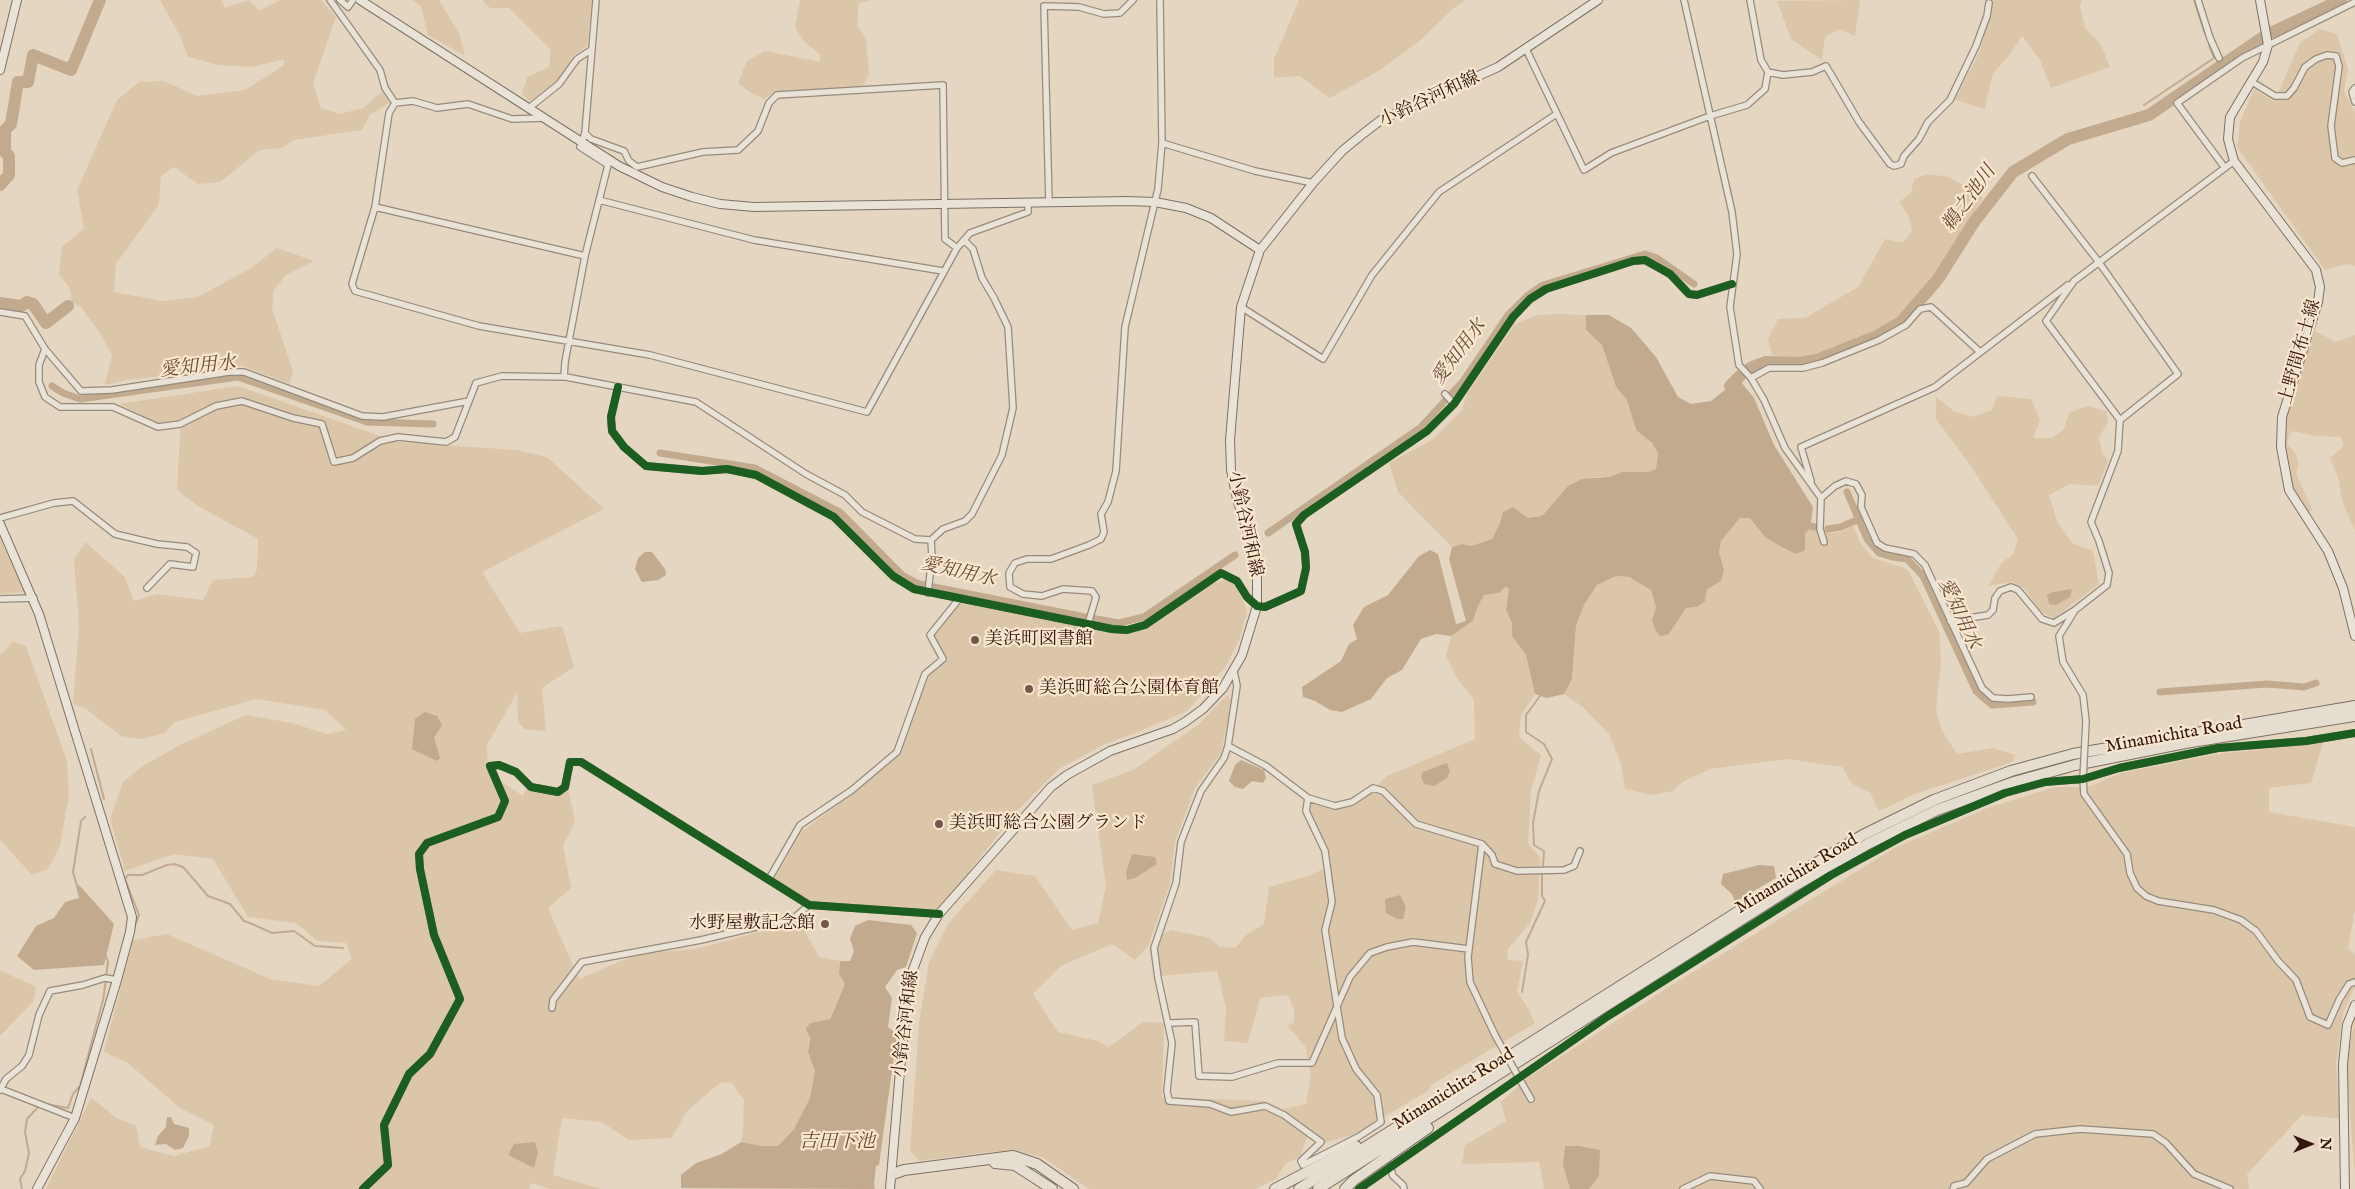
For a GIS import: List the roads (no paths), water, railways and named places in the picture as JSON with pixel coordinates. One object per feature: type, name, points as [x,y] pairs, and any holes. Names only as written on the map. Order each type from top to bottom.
[{"type":"highway","name":"Minamichita Road","points":[[1299,1189],[1796,875],[1863,835],[1934,800],[2011,771],[2073,754],[2355,706]]},
{"type":"highway","name":"Minamichita Road","points":[[1318,1189],[1791,888],[1868,844],[1937,810],[2014,782],[2075,765],[2185,743],[2355,716]]},
{"type":"highway","points":[[1275,1189],[1361,1143],[1508,1050],[1519,1049]]},
{"type":"highway","points":[[1345,1189],[1354,1180],[1406,1142],[1479,1092],[1481,1086]]},
{"type":"highway","points":[[893,1174],[904,1170],[1013,1156],[1037,1164],[1073,1189]]},
{"type":"highway","points":[[893,1174],[905,1176],[999,1163],[1015,1165],[1052,1189]]},
{"type":"main road","points":[[0,70],[17,0]]},
{"type":"main road","points":[[360,0],[620,166],[662,187],[720,204],[810,208],[1155,202],[1186,208],[1211,218],[1260,250]]},
{"type":"main road","name":"小鈴谷河和線","points":[[890,1189],[893,1174],[903,1034],[911,975],[924,937],[939,914],[1051,787],[1067,775],[1110,751],[1173,729],[1203,709],[1223,688],[1234,671],[1250,634],[1257,606],[1256,562],[1237,499],[1230,458],[1240,307],[1260,250],[1313,183],[1342,151],[1381,120],[1462,85],[1526,49],[1598,0]]},
{"type":"main road","points":[[2260,0],[2268,45]]},
{"type":"main road","name":"上野間布土線","points":[[2268,45],[2263,62],[2228,125],[2228,140],[2234,161],[2316,270],[2320,287],[2318,302],[2282,417],[2281,447],[2289,490],[2328,551],[2343,588],[2355,636]]},
{"type":"main road","points":[[0,524],[34,598],[132,917],[130,932],[117,980],[75,1118],[37,1189]]},
{"type":"main road","points":[[2345,1189],[2343,1064],[2347,1025],[2355,1005]]},
{"type":"street","points":[[330,0],[380,70],[385,88],[395,103]]},
{"type":"street","points":[[340,0],[348,7],[352,0]]},
{"type":"street","points":[[564,377],[585,256],[608,165],[580,147],[585,133],[596,0]]},
{"type":"street","points":[[1049,203],[1044,6],[1079,7],[1104,14],[1120,13],[1133,0]]},
{"type":"street","points":[[1088,624],[1096,598],[1092,590],[1063,589],[1042,596],[1023,594],[1010,587],[1009,573],[1015,563],[1027,559],[1051,559],[1089,546],[1101,538],[1104,532],[1101,514],[1108,502],[1116,472],[1126,327],[1155,202],[1162,143],[1160,0]]},
{"type":"street","points":[[1684,0],[1732,212],[1737,254],[1730,307],[1739,365],[1751,378],[1764,400],[1785,448],[1821,498],[1820,529],[1824,542]]},
{"type":"street","points":[[1526,49],[1555,115],[1584,170],[1611,153],[1710,116],[1747,105],[1765,89],[1768,72],[1760,60],[1750,0]]},
{"type":"street","points":[[2198,0],[2210,38],[2220,58]]},
{"type":"street","points":[[1768,72],[1783,75],[1812,72],[1826,66],[1849,107],[1890,164],[1899,166],[1907,151],[1919,139],[1928,122],[1950,100],[1965,65],[1976,46],[1989,2]]},
{"type":"street","points":[[2225,168],[2177,104],[2242,58],[2355,2]]},
{"type":"street","points":[[529,108],[559,84],[577,59],[591,50]]},
{"type":"street","points":[[2252,82],[2275,96],[2287,96],[2294,88],[2305,67],[2316,59],[2327,55],[2336,56],[2339,66],[2331,126],[2336,158],[2342,163],[2355,160]]},
{"type":"street","points":[[585,133],[591,139],[624,151],[629,161],[637,167],[703,152],[738,150],[758,131],[769,103],[778,95],[943,85],[945,239],[957,248]]},
{"type":"street","points":[[2355,88],[2352,92],[2355,102]]},
{"type":"street","points":[[395,103],[413,101],[437,108],[468,104],[512,119],[545,118]]},
{"type":"street","points":[[395,103],[389,113],[375,207],[352,284],[355,291],[479,326],[650,355],[867,412],[943,270],[957,248],[970,233],[1028,212],[1028,203]]},
{"type":"street","points":[[1240,307],[1323,359],[1372,275],[1440,192],[1555,115]]},
{"type":"street","points":[[1162,143],[1254,171],[1313,183]]},
{"type":"street","points":[[1813,487],[1801,447],[1935,387],[2234,161]]},
{"type":"street","points":[[2032,176],[2098,262],[2178,374],[2120,420]]},
{"type":"street","points":[[599,200],[754,240],[943,270]]},
{"type":"street","points":[[375,207],[585,256]]},
{"type":"street","points":[[46,349],[39,365],[39,382],[45,397],[60,407],[113,407],[158,427],[180,424],[216,406],[242,401],[293,418],[322,424],[334,462],[353,458],[380,441],[398,437],[446,442],[455,436],[476,383],[494,378],[517,375],[564,377],[696,402],[806,474],[845,495],[862,512],[915,539],[931,540],[943,529],[966,521],[972,514],[1002,454],[1013,408],[1008,327],[982,278],[974,249],[964,240]]},
{"type":"street","points":[[618,387],[610,417],[612,431],[624,447],[646,466],[702,471],[727,470],[756,474],[839,520],[893,576],[914,589],[1120,630],[1145,625],[1222,573],[1237,581],[1247,597],[1257,606],[1265,607],[1301,591],[1306,568],[1305,552],[1296,524],[1304,515],[1427,431],[1453,402],[1512,317],[1530,299],[1546,289],[1633,260],[1645,260],[1656,264],[1670,274],[1689,294],[1698,296],[1732,284]]},
{"type":"street","points":[[1950,621],[1988,615],[1992,610],[1997,594],[2008,588],[2018,590],[2042,619],[2054,623],[2108,585],[2108,573],[2099,541],[2091,522],[2118,451],[2120,420],[2046,321],[2074,281]]},
{"type":"street","points":[[1751,378],[1769,368],[1802,368],[1830,360],[1879,340],[1906,325],[1920,308],[1931,307],[1980,352]]},
{"type":"street","points":[[0,312],[25,316],[46,349],[81,391],[112,390],[229,372],[244,372],[362,416],[384,417],[469,401]]},
{"type":"street","points":[[1445,394],[1453,402]]},
{"type":"street","points":[[1821,498],[1835,486],[1846,481],[1856,484],[1862,495],[1861,507],[1877,543],[1885,548],[1914,554],[1925,565],[1982,688],[1993,698],[2008,700],[2031,697]]},
{"type":"street","points":[[0,518],[54,503],[73,501],[116,534],[157,544],[187,547],[196,553],[193,567],[170,564],[147,588]]},
{"type":"street","points":[[928,592],[933,549],[931,540]]},
{"type":"street","points":[[0,599],[34,598]]},
{"type":"street","points":[[769,879],[800,826],[852,790],[897,752],[925,674],[944,659],[930,635],[959,599]]},
{"type":"street","points":[[2075,610],[2059,636],[2063,662],[2083,695],[2086,721],[2084,794],[2127,854],[2130,873],[2137,888],[2146,896],[2158,902],[2214,910],[2242,920],[2256,931],[2278,961],[2296,980],[2310,1017],[2328,1025],[2349,984],[2355,982]]},
{"type":"street","points":[[1234,671],[1238,686],[1228,746],[1224,758],[1201,790],[1181,842],[1176,883],[1154,948],[1158,978],[1170,1023],[1172,1043],[1168,1091],[1169,1101],[1210,1104],[1231,1112],[1265,1106],[1284,1115],[1321,1142],[1301,1161],[1303,1165],[1358,1137],[1381,1122],[1376,1096],[1356,1069],[1342,1038],[1325,930],[1332,902],[1325,851],[1306,811],[1308,798]]},
{"type":"street","points":[[1359,1189],[1608,1016],[1831,875],[1905,835],[2005,793],[2045,782],[2083,779],[2119,768],[2218,748],[2306,741],[2355,733]]},
{"type":"street","points":[[1228,746],[1266,766],[1308,798],[1335,806],[1352,802],[1373,788],[1383,791],[1416,824],[1482,844],[1492,855],[1495,864],[1517,871],[1564,870],[1574,866],[1580,851]]},
{"type":"street","points":[[363,1189],[388,1165],[384,1125],[409,1074],[430,1054],[460,999],[434,935],[420,869],[419,854],[427,843],[498,817],[505,801],[490,766],[499,765],[516,772],[531,787],[558,792],[565,787],[570,762],[580,762],[809,905],[939,914]]},
{"type":"street","points":[[1482,844],[1469,949],[1470,982],[1494,1035],[1531,1099]]},
{"type":"street","points":[[552,1008],[553,1000],[582,962],[633,951],[702,940],[794,918],[809,905]]},
{"type":"street","points":[[1170,1023],[1194,1022],[1199,1076],[1232,1077],[1278,1063],[1312,1063],[1350,977],[1370,953],[1387,947],[1413,942],[1469,949]]},
{"type":"street","points":[[75,1118],[1,1090],[6,1079],[22,1066],[29,1055],[39,1015],[50,991],[83,985],[105,978],[117,980]]},
{"type":"street","points":[[1953,1189],[1954,1186],[1966,1183],[1987,1159],[2034,1134],[2080,1129],[2153,1134],[2166,1143],[2194,1174],[2230,1189]]},
{"type":"street","points":[[1390,1166],[1393,1176],[1403,1185],[1404,1189]]},
{"type":"street","points":[[1683,1189],[1710,1176],[1754,1181],[1760,1189]]},
{"type":"water","points":[[1586,315],[1609,315],[1631,328],[1656,357],[1678,397],[1691,404],[1711,401],[1730,386],[1741,382],[1754,398],[1774,445],[1813,507],[1810,529],[1805,533],[1805,550],[1796,554],[1765,537],[1750,518],[1740,518],[1721,541],[1719,552],[1724,570],[1721,581],[1707,589],[1705,601],[1697,607],[1686,608],[1669,634],[1660,636],[1652,621],[1656,607],[1651,590],[1629,577],[1616,576],[1597,585],[1584,605],[1576,626],[1572,679],[1564,694],[1547,698],[1535,694],[1526,655],[1512,636],[1512,623],[1506,610],[1509,588],[1505,587],[1499,593],[1484,595],[1473,621],[1451,636],[1436,634],[1421,639],[1402,670],[1387,678],[1371,699],[1342,712],[1330,710],[1315,701],[1303,697],[1302,687],[1341,661],[1349,644],[1357,639],[1353,625],[1364,607],[1388,595],[1419,556],[1430,550],[1438,554],[1456,624],[1466,621],[1449,559],[1452,547],[1462,544],[1471,546],[1492,539],[1503,512],[1513,507],[1528,518],[1542,516],[1568,486],[1582,479],[1609,477],[1622,472],[1648,472],[1656,469],[1658,453],[1652,443],[1636,430],[1627,400],[1616,387],[1602,345],[1586,330]]},
{"type":"water","points":[[645,552],[652,552],[665,569],[666,575],[658,580],[642,582],[635,569],[638,558]]},
{"type":"water","points":[[2072,589],[2070,597],[2056,605],[2049,604],[2047,595],[2053,592]]},
{"type":"water","points":[[425,712],[437,716],[442,725],[434,738],[440,758],[437,761],[412,749],[415,719]]},
{"type":"water","points":[[1241,760],[1264,770],[1266,778],[1263,783],[1252,781],[1243,789],[1235,787],[1229,781],[1235,765]]},
{"type":"water","points":[[1447,763],[1450,771],[1447,778],[1434,786],[1424,784],[1421,777],[1423,772]]},
{"type":"water","points":[[1132,854],[1155,857],[1157,864],[1135,878],[1127,880],[1126,872]]},
{"type":"water","points":[[1759,865],[1774,866],[1776,878],[1735,902],[1732,894],[1721,884],[1723,874]]},
{"type":"water","points":[[79,885],[114,924],[104,965],[34,970],[17,956],[36,926],[54,918],[65,902],[79,898],[76,886]]},
{"type":"water","points":[[1400,895],[1406,907],[1403,919],[1397,919],[1386,913],[1385,899]]},
{"type":"water","name":"吉田下池","points":[[868,920],[911,925],[917,933],[906,967],[897,970],[885,987],[892,998],[888,1027],[897,1034],[879,1165],[876,1166],[875,1189],[681,1188],[681,1175],[696,1163],[722,1154],[741,1142],[763,1146],[778,1146],[794,1129],[810,1098],[815,1071],[808,1052],[810,1038],[806,1029],[810,1023],[830,1019],[845,984],[839,974],[840,961],[850,961],[854,951],[850,939],[855,926]]},
{"type":"water","points":[[167,1117],[171,1117],[174,1124],[189,1128],[189,1136],[183,1148],[175,1150],[166,1144],[155,1145],[158,1136],[166,1127]]},
{"type":"water","points":[[535,1142],[538,1153],[534,1168],[508,1155],[514,1144]]},
{"type":"water","points":[[1565,1146],[1579,1146],[1600,1150],[1599,1176],[1589,1189],[1570,1189],[1563,1164]]},
{"type":"waterway","points":[[0,185],[9,175],[9,156],[5,152],[5,130],[11,124],[18,82],[28,82],[33,55],[71,70],[100,0]]},
{"type":"waterway","points":[[2194,0],[2205,34]]},
{"type":"waterway","name":"鵜之池川","points":[[2273,32],[2341,0]]},
{"type":"waterway","name":"鵜之池川","points":[[1750,368],[1765,362],[1800,363],[1819,359],[1877,336],[1901,322],[1938,279],[1974,222],[2013,172],[2068,139],[2149,115],[2262,38]]},
{"type":"waterway","points":[[2144,105],[2214,58],[2209,45]]},
{"type":"waterway","name":"愛知用水","points":[[1268,533],[1420,428],[1464,380],[1508,315],[1527,296],[1543,285],[1645,254],[1657,258],[1694,284]]},
{"type":"waterway","points":[[0,303],[21,306],[27,302],[33,304],[46,323],[68,306]]},
{"type":"waterway","name":"鵜之池川","points":[[1730,386],[1740,376]]},
{"type":"waterway","name":"愛知用水","points":[[52,386],[63,393],[80,399],[238,377],[367,422],[433,424]]},
{"type":"waterway","name":"愛知用水","points":[[660,453],[755,468],[840,512],[902,575],[919,584],[1085,617],[1119,623],[1144,617],[1235,555]]},
{"type":"waterway","name":"愛知用水","points":[[1847,492],[1867,539],[1879,553],[1907,559],[1923,576],[1976,691],[1992,705],[2033,702]]},
{"type":"waterway","name":"愛知用水","points":[[1828,529],[1841,527],[1859,519]]},
{"type":"waterway","name":"愛知用水","points":[[1811,526],[1816,527]]},
{"type":"waterway","name":"愛知用水","points":[[2160,692],[2267,684],[2304,687],[2316,683]]},
{"type":"waterway","points":[[1540,696],[1526,715],[1526,732],[1544,744],[1552,759],[1539,791],[1533,823],[1534,845],[1544,851],[1543,866]]},
{"type":"waterway","points":[[91,749],[104,799]]},
{"type":"waterway","points":[[77,886],[73,872],[81,821],[85,817]]},
{"type":"waterway","points":[[135,926],[139,915],[125,879],[128,875],[142,875],[174,864],[183,867],[208,896],[230,904],[244,921],[272,933],[294,931],[315,946],[343,948]]},
{"type":"waterway","points":[[1522,992],[1528,955],[1526,942],[1545,901],[1542,896],[1542,874]]},
{"type":"waterway","points":[[106,956],[108,962],[106,976]]},
{"type":"waterway","points":[[46,1104],[68,1108],[73,1094],[80,1086],[103,1000],[106,980]]},
{"type":"waterway","points":[[22,1189],[20,1179],[25,1171],[29,1153],[25,1132],[27,1119],[39,1106]]},
{"type":"place","name":"美浜町図書館","points":[[975,640]]},
{"type":"place","name":"美浜町総合公園体育館","points":[[1029,689]]},
{"type":"place","name":"美浜町総合公園グランド","points":[[939,824]]},
{"type":"place","name":"水野屋敷記念館","points":[[825,924]]}]
